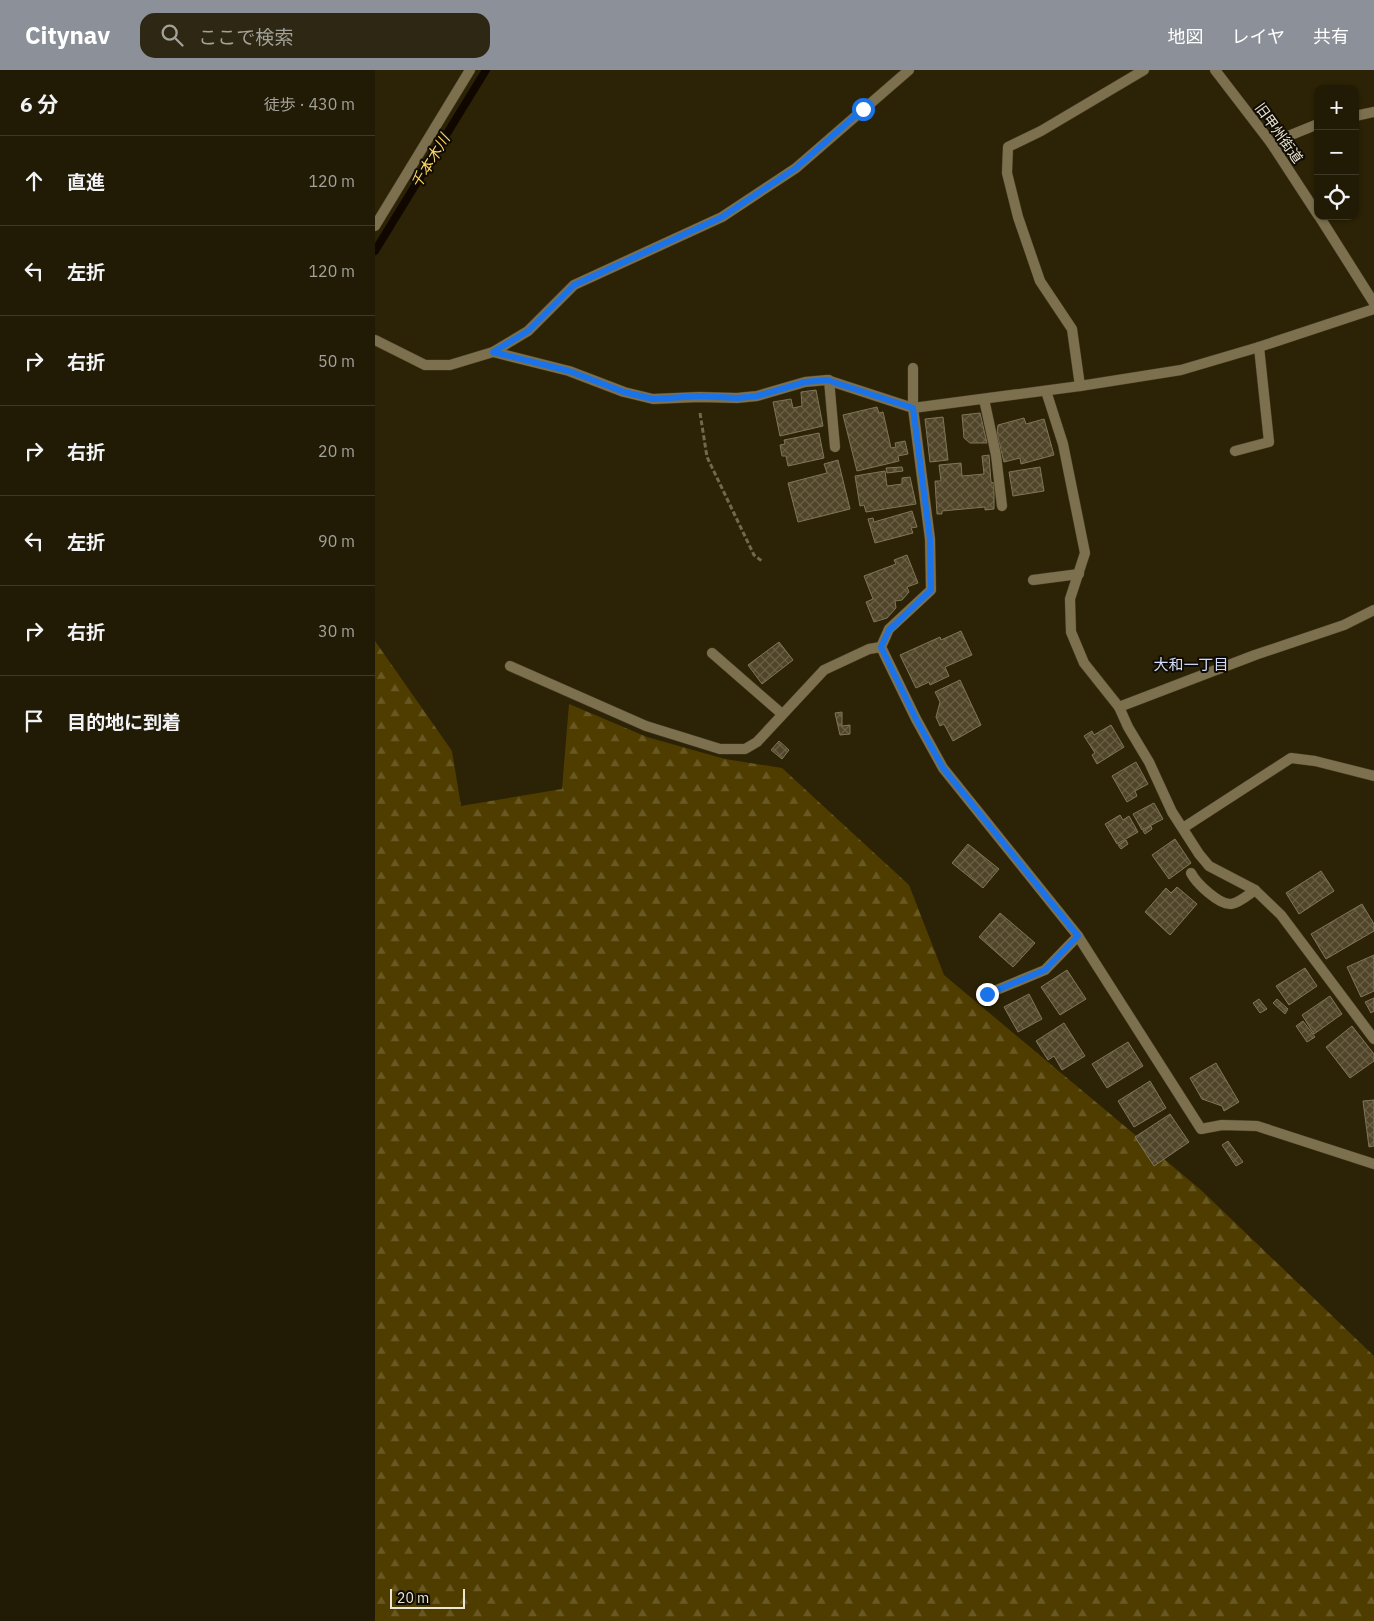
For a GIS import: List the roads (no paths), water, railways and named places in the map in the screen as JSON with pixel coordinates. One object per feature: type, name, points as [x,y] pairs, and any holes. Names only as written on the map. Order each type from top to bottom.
[{"type":"street","points":[[375,226],[470,70]]},
{"type":"street","points":[[375,340],[425,365],[450,364],[493,352],[528,331],[574,285],[722,217],[796,168],[909,70]]},
{"type":"street","points":[[1080,386],[1073,328],[1040,281],[1018,217],[1007,173],[1008,147],[1041,131],[1144,70]]},
{"type":"street","name":"旧甲州街道","points":[[1215,70],[1271,142],[1314,210]]},
{"type":"street","points":[[1359,115],[1374,112]]},
{"type":"street","points":[[1271,142],[1314,126]]},
{"type":"street","name":"旧甲州街道","points":[[1321,220],[1374,303]]},
{"type":"street","points":[[493,352],[569,371],[624,392],[653,399],[699,396],[737,398],[757,396],[805,382],[829,380],[913,408],[1046,391],[1181,370],[1259,347],[1374,309]]},
{"type":"street","points":[[1235,451],[1269,442],[1259,347]]},
{"type":"street","points":[[881,647],[889,630],[931,590],[930,539],[913,408],[913,368]]},
{"type":"street","points":[[829,380],[835,447]]},
{"type":"street","points":[[1046,391],[1063,444],[1085,553],[1070,599],[1071,632],[1084,663],[1119,707],[1128,727],[1149,762],[1172,812],[1209,866],[1255,890],[1281,915],[1374,1039]]},
{"type":"street","points":[[984,399],[996,454],[1002,506]]},
{"type":"street","points":[[1033,580],[1079,574]]},
{"type":"street","points":[[1119,707],[1255,655],[1344,625],[1374,610]]},
{"type":"street","points":[[510,666],[646,726],[720,748],[745,749],[771,729],[782,714],[824,670],[869,649],[881,647]]},
{"type":"street","points":[[881,647],[916,719],[943,768],[1078,936],[1201,1129],[1222,1125],[1257,1126],[1374,1164]]},
{"type":"street","points":[[712,653],[782,714]]},
{"type":"street","points":[[1183,828],[1291,758],[1315,761],[1374,776]]},
{"type":"street","points":[[1191,874],[1195,880],[1225,903],[1231,904],[1255,890]]},
{"type":"street","points":[[987,994],[1045,970],[1078,936]]},
{"type":"waterway","name":"千本木川","points":[[375,251],[486,70]]},
{"type":"district","name":"大和一丁目","points":[[1191,664]]}]
